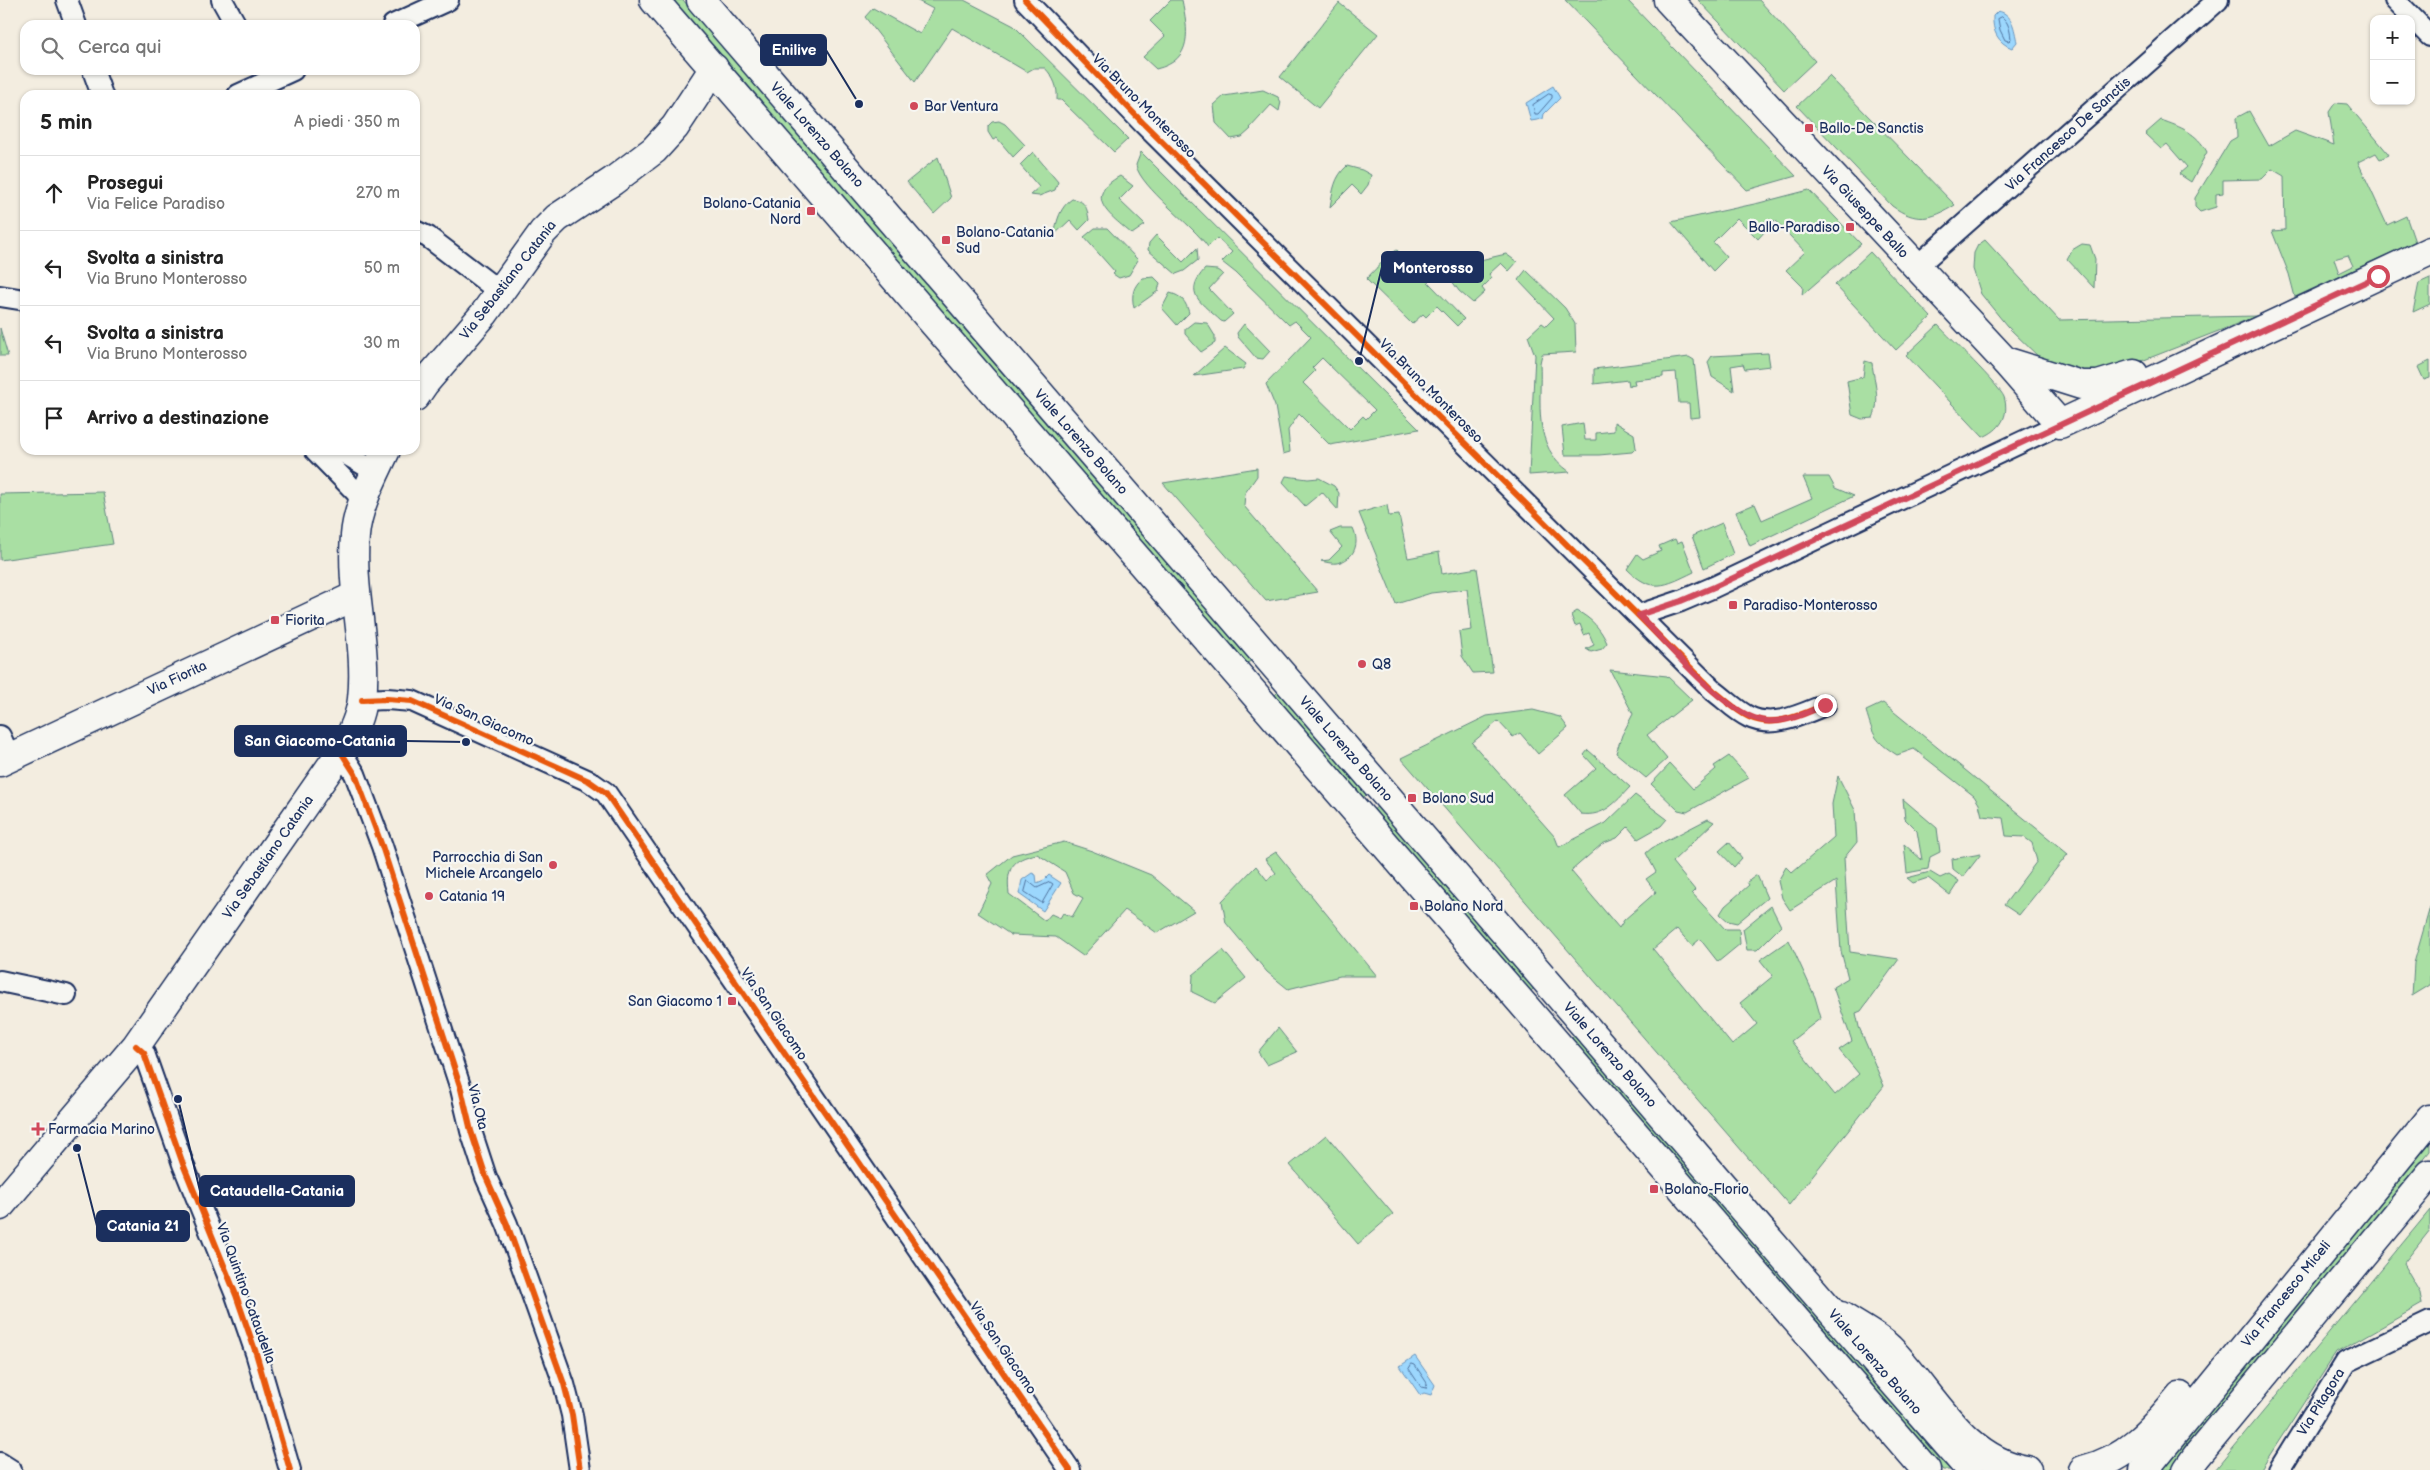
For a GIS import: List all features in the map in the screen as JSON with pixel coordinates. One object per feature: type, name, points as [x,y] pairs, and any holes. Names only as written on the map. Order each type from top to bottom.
[{"type":"main road","points":[[654,0],[1926,1470]]},
{"type":"main road","name":"Viale Lorenzo Bolano","points":[[701,0],[1828,1308],[1970,1470]]},
{"type":"main road","points":[[714,0],[723,26]]},
{"type":"main road","name":"Via Giuseppe Ballo","points":[[1668,0],[2005,362],[2060,424]]},
{"type":"main road","name":"Via Sebastiano Catania","points":[[420,390],[500,292],[543,232],[557,218],[647,155],[676,127],[714,68]]},
{"type":"main road","points":[[2060,424],[2430,251]]},
{"type":"main road","points":[[2005,362],[2081,385],[2098,385],[2146,369],[2190,363]]},
{"type":"main road","name":"Via Sebastiano Catania","points":[[0,1206],[136,1046],[341,752],[351,734],[362,700],[363,670],[355,596],[355,533],[363,504],[381,461]]},
{"type":"main road","name":"Via Fiorita","points":[[3,752],[355,596]]},
{"type":"main road","name":"Via Francesco Miceli","points":[[2144,1470],[2430,1119]]},
{"type":"main road","points":[[2187,1470],[2196,1456],[2430,1174]]},
{"type":"main road","points":[[2083,1470],[2125,1452],[2142,1440],[2230,1335],[2280,1301]]},
{"type":"main road","points":[[1828,1308],[1888,1347],[1967,1440],[2005,1464],[2027,1470]]},
{"type":"main road","points":[[1886,1425],[1908,1470]]},
{"type":"street","points":[[67,0],[74,20]]},
{"type":"street","points":[[222,0],[233,20]]},
{"type":"street","points":[[404,20],[448,0]]},
{"type":"street","name":"Via Bruno Monterosso","points":[[1025,0],[1144,124],[1714,691],[1749,717],[1767,721],[1788,720],[1825,705]]},
{"type":"street","name":"Via Francesco De Sanctis","points":[[1916,267],[2218,0]]},
{"type":"street","points":[[2404,3],[2430,36]]},
{"type":"street","points":[[95,75],[100,90]]},
{"type":"street","points":[[249,90],[282,75]]},
{"type":"street","points":[[420,233],[428,237],[500,292]]},
{"type":"street","points":[[0,296],[20,299]]},
{"type":"street","points":[[1639,615],[1681,601],[1714,587],[2060,424]]},
{"type":"street","points":[[320,455],[356,492],[363,504]]},
{"type":"street","points":[[358,455],[381,461]]},
{"type":"street","name":"Via San Giacomo","points":[[362,700],[412,701],[589,781],[606,793],[1070,1470]]},
{"type":"street","name":"Via Ota","points":[[341,752],[355,774],[382,846],[461,1090],[471,1132],[486,1176],[507,1224],[564,1384],[572,1415],[580,1470]]},
{"type":"street","points":[[0,981],[66,995]]},
{"type":"street","name":"Via Quintino Cataudella","points":[[136,1046],[144,1052],[183,1164],[236,1295],[256,1353],[290,1470]]},
{"type":"street","name":"Via Pitagora","points":[[2279,1470],[2346,1362],[2430,1322]]},
{"type":"street","points":[[0,1463],[12,1470]]},
{"type":"green space","points":[[673,0],[683,0],[1252,660],[1246,664]]},
{"type":"green space","points":[[916,0],[964,0],[1014,26],[1128,139],[1114,152],[1061,100],[1057,100],[1055,83],[1045,68],[1034,68],[1027,72],[952,28],[915,82],[865,17],[873,8],[920,34],[933,9]]},
{"type":"green space","points":[[1171,0],[1182,0],[1186,22],[1186,42],[1183,51],[1177,59],[1168,65],[1156,69],[1143,57],[1165,36],[1150,21]]},
{"type":"green space","points":[[1565,0],[1627,0],[1796,176],[1747,190]]},
{"type":"green space","points":[[1698,0],[1759,0],[1815,61],[1784,90]]},
{"type":"green space","points":[[1339,3],[1378,34],[1318,108],[1280,77]]},
{"type":"green space","points":[[1829,76],[1955,205],[1938,214],[1924,218],[1909,215],[1892,206],[1797,106]]},
{"type":"green space","points":[[1263,90],[1278,97],[1281,102],[1279,111],[1271,105],[1242,137],[1231,139],[1216,123],[1214,105],[1224,96]]},
{"type":"green space","points":[[2335,103],[2347,104],[2389,155],[2380,159],[2376,153],[2358,162],[2387,225],[2406,216],[2415,242],[2295,297],[2289,274],[2272,231],[2285,230],[2284,176],[2272,169],[2262,179],[2223,180],[2223,193],[2216,194],[2216,207],[2200,212],[2195,207],[2195,198],[2230,141],[2237,137],[2236,118],[2249,111],[2269,146],[2295,131],[2334,145],[2329,112]],"holes":[[[2348,255],[2353,266],[2339,273],[2334,259]]]},
{"type":"green space","points":[[2161,120],[2182,128],[2193,135],[2207,152],[2191,182],[2179,174],[2187,167],[2167,144],[2161,149],[2145,134]]},
{"type":"green space","points":[[999,121],[1005,124],[1025,145],[1013,157],[997,138],[993,140],[988,132],[988,126],[992,122]]},
{"type":"green space","points":[[1033,152],[1058,182],[1055,190],[1039,196],[1030,195],[1039,187],[1020,165]]},
{"type":"green space","points":[[1141,152],[1419,429],[1330,445],[1299,414],[1288,430],[1290,452],[1283,454],[1275,406],[1266,384],[1311,337],[1295,321],[1289,325],[1236,273],[1222,262],[1232,252],[1217,238],[1208,247],[1147,184],[1136,165]],"holes":[[[1322,358],[1375,410],[1366,419],[1363,416],[1350,429],[1303,383],[1315,371],[1312,368]]]},
{"type":"green space","points":[[938,157],[951,198],[934,214],[907,182]]},
{"type":"green space","points":[[1347,166],[1362,170],[1371,175],[1368,185],[1361,194],[1352,185],[1330,207],[1333,190],[1339,175]]},
{"type":"green space","points":[[1120,176],[1133,186],[1119,200],[1145,225],[1132,234],[1109,213],[1101,199],[1103,191]]},
{"type":"green space","points":[[1809,190],[1861,244],[1802,295],[1803,287],[1786,270],[1805,252],[1775,220],[1758,239],[1737,218],[1713,242],[1727,257],[1713,271],[1671,222],[1759,203]]},
{"type":"green space","points":[[1072,199],[1083,203],[1089,220],[1079,230],[1070,220],[1054,235],[1062,210]]},
{"type":"green space","points":[[1095,228],[1107,228],[1138,260],[1129,275],[1119,278],[1113,274],[1115,272],[1084,237]]},
{"type":"green space","points":[[1156,235],[1183,262],[1197,248],[1198,260],[1184,271],[1176,274],[1148,250],[1149,243]]},
{"type":"green space","points":[[1985,240],[2059,320],[2257,316],[2098,378],[2047,365],[2007,326],[1981,294],[1973,269],[1974,253],[1978,245]]},
{"type":"green space","points":[[2082,244],[2090,245],[2095,259],[2094,288],[2067,259],[2072,250]]},
{"type":"green space","points":[[1397,250],[1464,319],[1457,326],[1437,306],[1426,317],[1423,314],[1412,324],[1366,279],[1389,255]]},
{"type":"green space","points":[[1870,252],[1931,317],[1896,350],[1835,285]]},
{"type":"green space","points":[[1506,254],[1517,262],[1509,271],[1501,263],[1489,274],[1492,278],[1482,288],[1485,292],[1473,303],[1459,291],[1447,274],[1450,267]]},
{"type":"green space","points":[[1205,269],[1217,270],[1223,274],[1209,289],[1233,314],[1224,322],[1197,298],[1195,285]]},
{"type":"green space","points":[[1526,270],[1565,308],[1575,324],[1576,352],[1542,354],[1540,363],[1540,408],[1544,436],[1549,449],[1570,472],[1529,475],[1535,355],[1528,336],[1542,323],[1546,326],[1554,318],[1518,280]]},
{"type":"green space","points":[[1154,277],[1160,283],[1158,291],[1134,308],[1134,291],[1137,284],[1143,278]]},
{"type":"green space","points":[[2430,278],[2430,304],[2413,312],[2419,283]]},
{"type":"green space","points":[[1170,293],[1183,300],[1189,313],[1177,325],[1162,308]]},
{"type":"green space","points":[[1194,322],[1207,323],[1215,336],[1215,343],[1201,352],[1185,334],[1185,329]]},
{"type":"green space","points":[[1244,324],[1270,351],[1263,359],[1256,358],[1238,337],[1237,333]]},
{"type":"green space","points":[[1938,325],[1984,372],[2004,397],[2006,410],[2002,422],[1983,437],[1906,355]]},
{"type":"green space","points":[[0,328],[8,356],[0,356]]},
{"type":"green space","points":[[1225,348],[1246,364],[1243,369],[1194,376]]},
{"type":"green space","points":[[1768,353],[1770,366],[1745,369],[1743,364],[1731,366],[1734,391],[1712,377],[1708,362],[1712,356]]},
{"type":"green space","points":[[1689,357],[1694,360],[1700,417],[1690,418],[1689,403],[1679,403],[1676,372],[1663,373],[1663,377],[1634,380],[1635,385],[1629,386],[1628,380],[1594,384],[1594,369]]},
{"type":"green space","points":[[1865,361],[1872,363],[1876,404],[1873,418],[1862,419],[1852,415],[1847,381],[1863,377]]},
{"type":"green space","points":[[2430,361],[2430,378],[2424,380],[2418,367]]},
{"type":"green space","points":[[1614,422],[1634,434],[1636,448],[1632,452],[1599,455],[1565,455],[1562,427],[1583,423],[1585,440],[1596,440],[1596,433],[1614,431]]},
{"type":"green space","points":[[1257,468],[1257,476],[1245,493],[1244,506],[1318,592],[1266,601],[1163,483]]},
{"type":"green space","points":[[1286,476],[1308,479],[1319,478],[1334,486],[1339,493],[1338,510],[1322,492],[1305,506],[1283,482]]},
{"type":"green space","points":[[1803,477],[1829,477],[1835,488],[1854,496],[1750,546],[1736,512],[1755,504],[1762,520],[1812,498]]},
{"type":"green space","points":[[103,492],[113,544],[0,560],[0,494]]},
{"type":"green space","points":[[1387,505],[1389,516],[1399,515],[1408,558],[1439,552],[1442,574],[1477,568],[1493,672],[1473,673],[1462,656],[1459,632],[1472,630],[1467,589],[1431,593],[1396,604],[1359,513]]},
{"type":"green space","points":[[1722,523],[1733,554],[1704,568],[1692,536]]},
{"type":"green space","points":[[1340,528],[1353,528],[1356,545],[1352,554],[1337,563],[1321,561],[1329,560],[1342,547],[1330,532]]},
{"type":"green space","points":[[1675,539],[1677,543],[1682,541],[1694,572],[1667,584],[1652,585],[1636,577],[1627,569],[1637,554],[1643,559],[1661,551],[1659,546]]},
{"type":"green space","points":[[1577,611],[1595,624],[1602,633],[1607,643],[1602,649],[1591,652],[1586,649],[1594,645],[1589,633],[1584,635],[1580,624],[1575,626],[1571,615]]},
{"type":"green space","points":[[1610,670],[1667,676],[1692,700],[1647,735],[1667,759],[1646,778],[1616,753],[1622,735],[1633,714]]},
{"type":"green space","points":[[1279,691],[1367,794],[1362,799],[1274,696]]},
{"type":"green space","points":[[1883,703],[2068,854],[2019,915],[2004,905],[2037,861],[2032,843],[2024,837],[2006,836],[2003,818],[1982,816],[1979,804],[1974,796],[1914,749],[1897,755],[1879,741],[1873,732],[1866,711]]},
{"type":"green space","points":[[1533,710],[1560,717],[1568,728],[1538,754],[1520,733],[1513,737],[1498,721],[1472,743],[1555,837],[1559,847],[1606,823],[1635,795],[1667,819],[1661,826],[1638,839],[1628,827],[1617,838],[1602,844],[1571,871],[1619,928],[1624,920],[1656,892],[1646,879],[1656,872],[1646,853],[1708,819],[1714,822],[1672,862],[1695,890],[1692,893],[1725,929],[1739,929],[1740,944],[1718,962],[1700,939],[1692,946],[1677,929],[1653,949],[1732,1045],[1757,1024],[1740,1003],[1773,976],[1760,960],[1789,940],[1815,997],[1821,1018],[1791,1041],[1835,1095],[1859,1074],[1839,1050],[1852,1041],[1833,987],[1848,978],[1841,951],[1836,881],[1790,910],[1782,898],[1778,881],[1786,867],[1792,873],[1834,837],[1832,804],[1838,776],[1855,810],[1857,842],[1844,858],[1850,952],[1899,959],[1861,1011],[1856,1013],[1859,1027],[1884,1086],[1789,1205],[1401,758],[1487,716]]},
{"type":"green space","points":[[1588,750],[1630,787],[1603,811],[1581,814],[1565,795],[1596,768],[1584,755]]},
{"type":"green space","points":[[1729,756],[1749,778],[1687,812],[1678,810],[1651,784],[1670,764],[1693,789],[1716,769],[1714,766]]},
{"type":"green space","points":[[1903,799],[1937,828],[1940,852],[1930,857],[1928,869],[1907,873],[1904,844],[1922,860],[1917,831],[1905,819]]},
{"type":"green space","points":[[1378,806],[1535,987],[1530,992],[1372,811]]},
{"type":"green space","points":[[1064,842],[1092,851],[1151,875],[1194,911],[1157,933],[1125,910],[1083,956],[1056,937],[1011,935],[978,913],[992,884],[987,875],[1012,855]],"holes":[[[1037,854],[1065,872],[1074,893],[1083,898],[1072,917],[1063,913],[1060,918],[1051,914],[1045,921],[1009,894],[1008,885],[1012,866],[1028,856]]]},
{"type":"green space","points":[[1729,842],[1742,858],[1734,867],[1719,851]]},
{"type":"green space","points":[[1276,852],[1377,976],[1340,976],[1288,989],[1267,972],[1226,923],[1222,901],[1256,866],[1267,880],[1276,873],[1265,859]]},
{"type":"green space","points":[[1981,854],[1963,877],[1953,869],[1952,859]]},
{"type":"green space","points":[[1930,872],[1940,878],[1949,874],[1959,881],[1950,895],[1928,878],[1913,883],[1907,878]]},
{"type":"green space","points":[[1757,875],[1767,898],[1737,923],[1728,921],[1720,914],[1725,906],[1749,885],[1747,882]]},
{"type":"green space","points":[[1771,906],[1781,926],[1757,950],[1747,950],[1743,929]]},
{"type":"green space","points":[[2430,907],[2430,985],[2412,996],[2414,963]]},
{"type":"green space","points":[[1223,950],[1246,978],[1215,1003],[1192,992],[1193,975]]},
{"type":"green space","points":[[1278,1028],[1297,1052],[1267,1065],[1258,1052]]},
{"type":"green space","points":[[1576,1035],[1951,1470],[1943,1470],[1570,1039]]},
{"type":"green space","points":[[1326,1135],[1393,1214],[1358,1244],[1290,1165]]},
{"type":"green space","points":[[2430,1142],[2430,1151],[2180,1456],[2171,1470],[2161,1470]]},
{"type":"green space","points":[[2430,1210],[2430,1230],[2403,1264],[2420,1293],[2422,1304],[2336,1353],[2260,1470],[2215,1470]]},
{"type":"water","points":[[1998,11],[2007,15],[2014,27],[2017,42],[2012,48],[2000,40],[1995,31],[1993,16]]},
{"type":"water","points":[[1553,86],[1560,98],[1544,114],[1543,119],[1531,121],[1526,103]]},
{"type":"water","points":[[1032,873],[1036,875],[1037,883],[1049,875],[1061,883],[1043,911],[1019,894],[1022,880]]},
{"type":"water","points":[[1415,1356],[1435,1385],[1431,1395],[1424,1393],[1420,1395],[1400,1366]]},
{"type":"cycle path","points":[[1025,0],[1144,124],[1714,691],[1740,712],[1758,720],[1778,721],[1788,719],[1825,705]]},
{"type":"cycle path","points":[[362,700],[412,701],[589,781],[606,793],[1070,1470]]},
{"type":"cycle path","points":[[341,752],[355,774],[382,846],[461,1089],[471,1131],[486,1177],[507,1224],[564,1384],[572,1415],[580,1470]]},
{"type":"cycle path","points":[[136,1046],[144,1053],[183,1164],[236,1295],[256,1353],[290,1470]]},
{"type":"place","name":"Enilive","points":[[859,104]]},
{"type":"place","name":"Bar Ventura","points":[[914,106]]},
{"type":"place","name":"Ballo-De Sanctis","points":[[1809,128]]},
{"type":"place","name":"Bolano-Catania Nord","points":[[811,211]]},
{"type":"place","name":"Ballo-Paradiso","points":[[1850,227]]},
{"type":"place","name":"Bolano-Catania Sud","points":[[946,240]]},
{"type":"place","name":"Monterosso","points":[[1359,361]]},
{"type":"place","name":"Paradiso-Monterosso","points":[[1733,605]]},
{"type":"place","name":"Fiorita","points":[[275,620]]},
{"type":"place","name":"Q8","points":[[1362,664]]},
{"type":"place","name":"San Giacomo-Catania","points":[[466,742]]},
{"type":"place","name":"Bolano Sud","points":[[1412,798]]},
{"type":"place","name":"Parrocchia di San Michele Arcangelo","points":[[553,865]]},
{"type":"place","name":"Catania 19","points":[[429,896]]},
{"type":"place","name":"Bolano Nord","points":[[1414,906]]},
{"type":"place","name":"San Giacomo 1","points":[[732,1001]]},
{"type":"place","name":"Cataudella-Catania","points":[[178,1099]]},
{"type":"place","name":"Farmacia Marino","points":[[38,1129]]},
{"type":"place","name":"Catania 21","points":[[77,1148]]},
{"type":"place","name":"Bolano-Florio","points":[[1654,1189]]},
{"type":"route","points":[[1825,705],[1788,720],[1767,721],[1749,717],[1714,691],[1639,615],[1681,601],[1714,587],[2021,441],[2378,276]]}]
